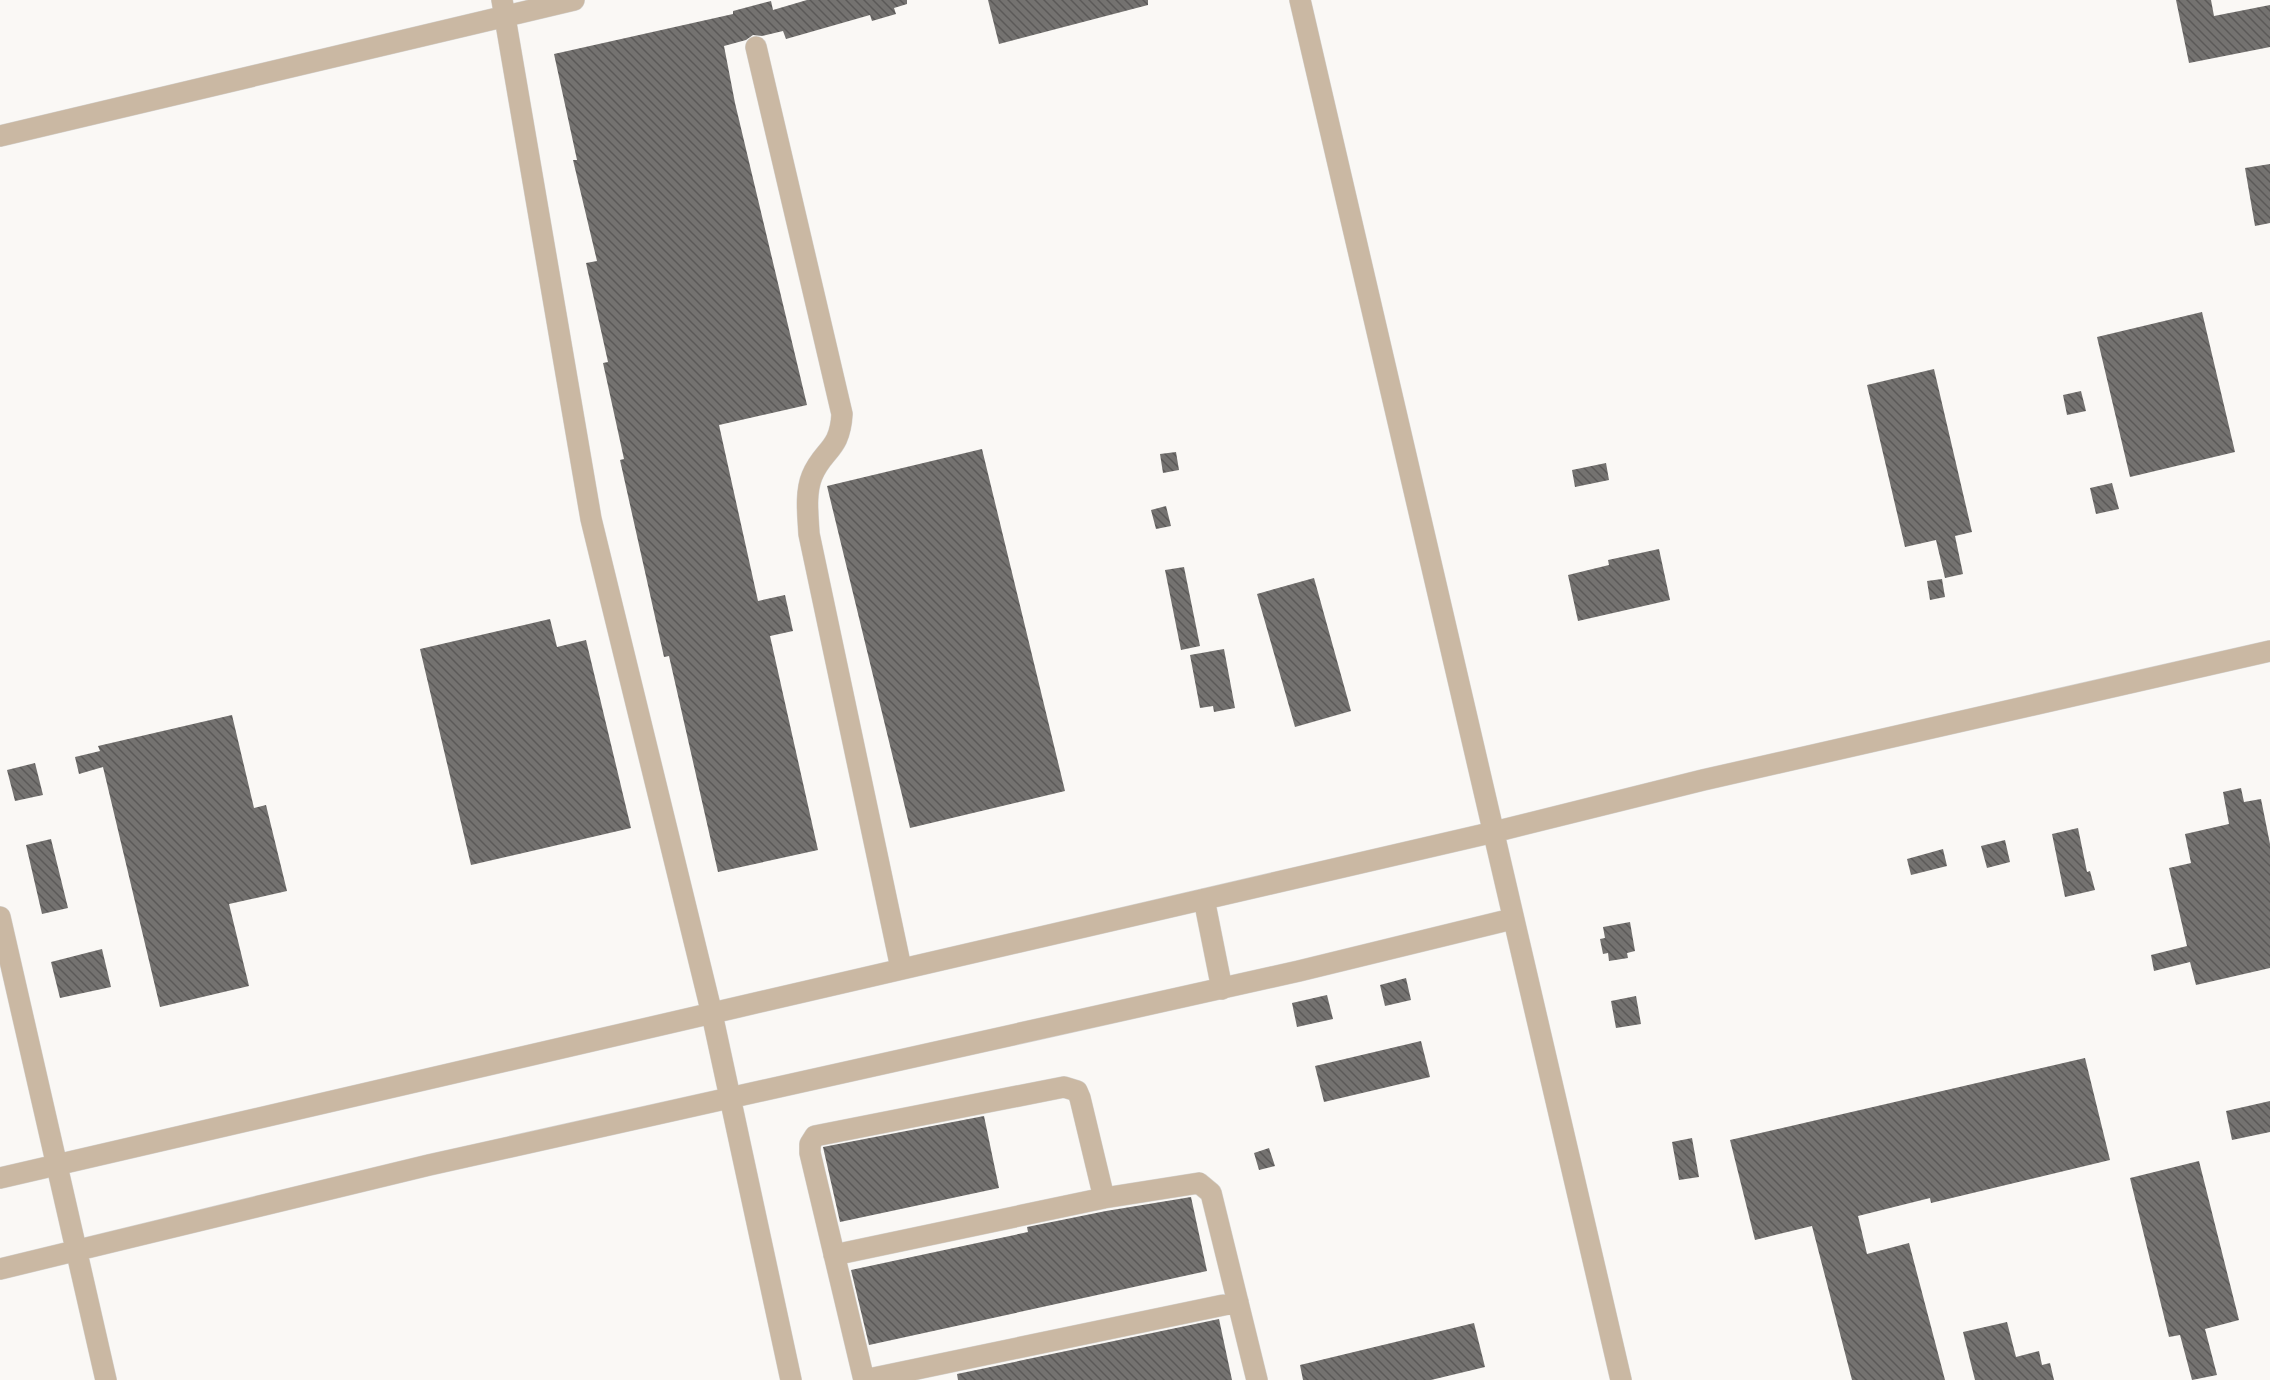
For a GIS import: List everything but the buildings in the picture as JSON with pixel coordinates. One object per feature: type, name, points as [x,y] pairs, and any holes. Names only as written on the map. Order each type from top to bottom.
[{"type":"street","points":[[0,136],[504,8],[574,0]]},
{"type":"street","points":[[1300,0],[1621,1380]]},
{"type":"street","points":[[504,8],[591,519],[712,1014],[790,1380]]},
{"type":"street","points":[[756,47],[842,414],[841,434],[812,477],[808,505],[809,534],[901,968]]},
{"type":"street","points":[[0,1178],[1494,832],[1715,778],[2270,651]]},
{"type":"street","points":[[1204,899],[1222,988]]},
{"type":"street","points":[[0,916],[106,1380]]},
{"type":"street","points":[[0,1269],[429,1165],[1222,988],[1512,919]]},
{"type":"street","points":[[1104,1198],[1080,1098],[1077,1091],[1064,1087],[814,1136],[810,1144],[810,1153],[864,1380],[1238,1302]]},
{"type":"street","points":[[834,1255],[1104,1198],[1180,1184],[1199,1183],[1206,1186],[1211,1193],[1257,1380]]}]
